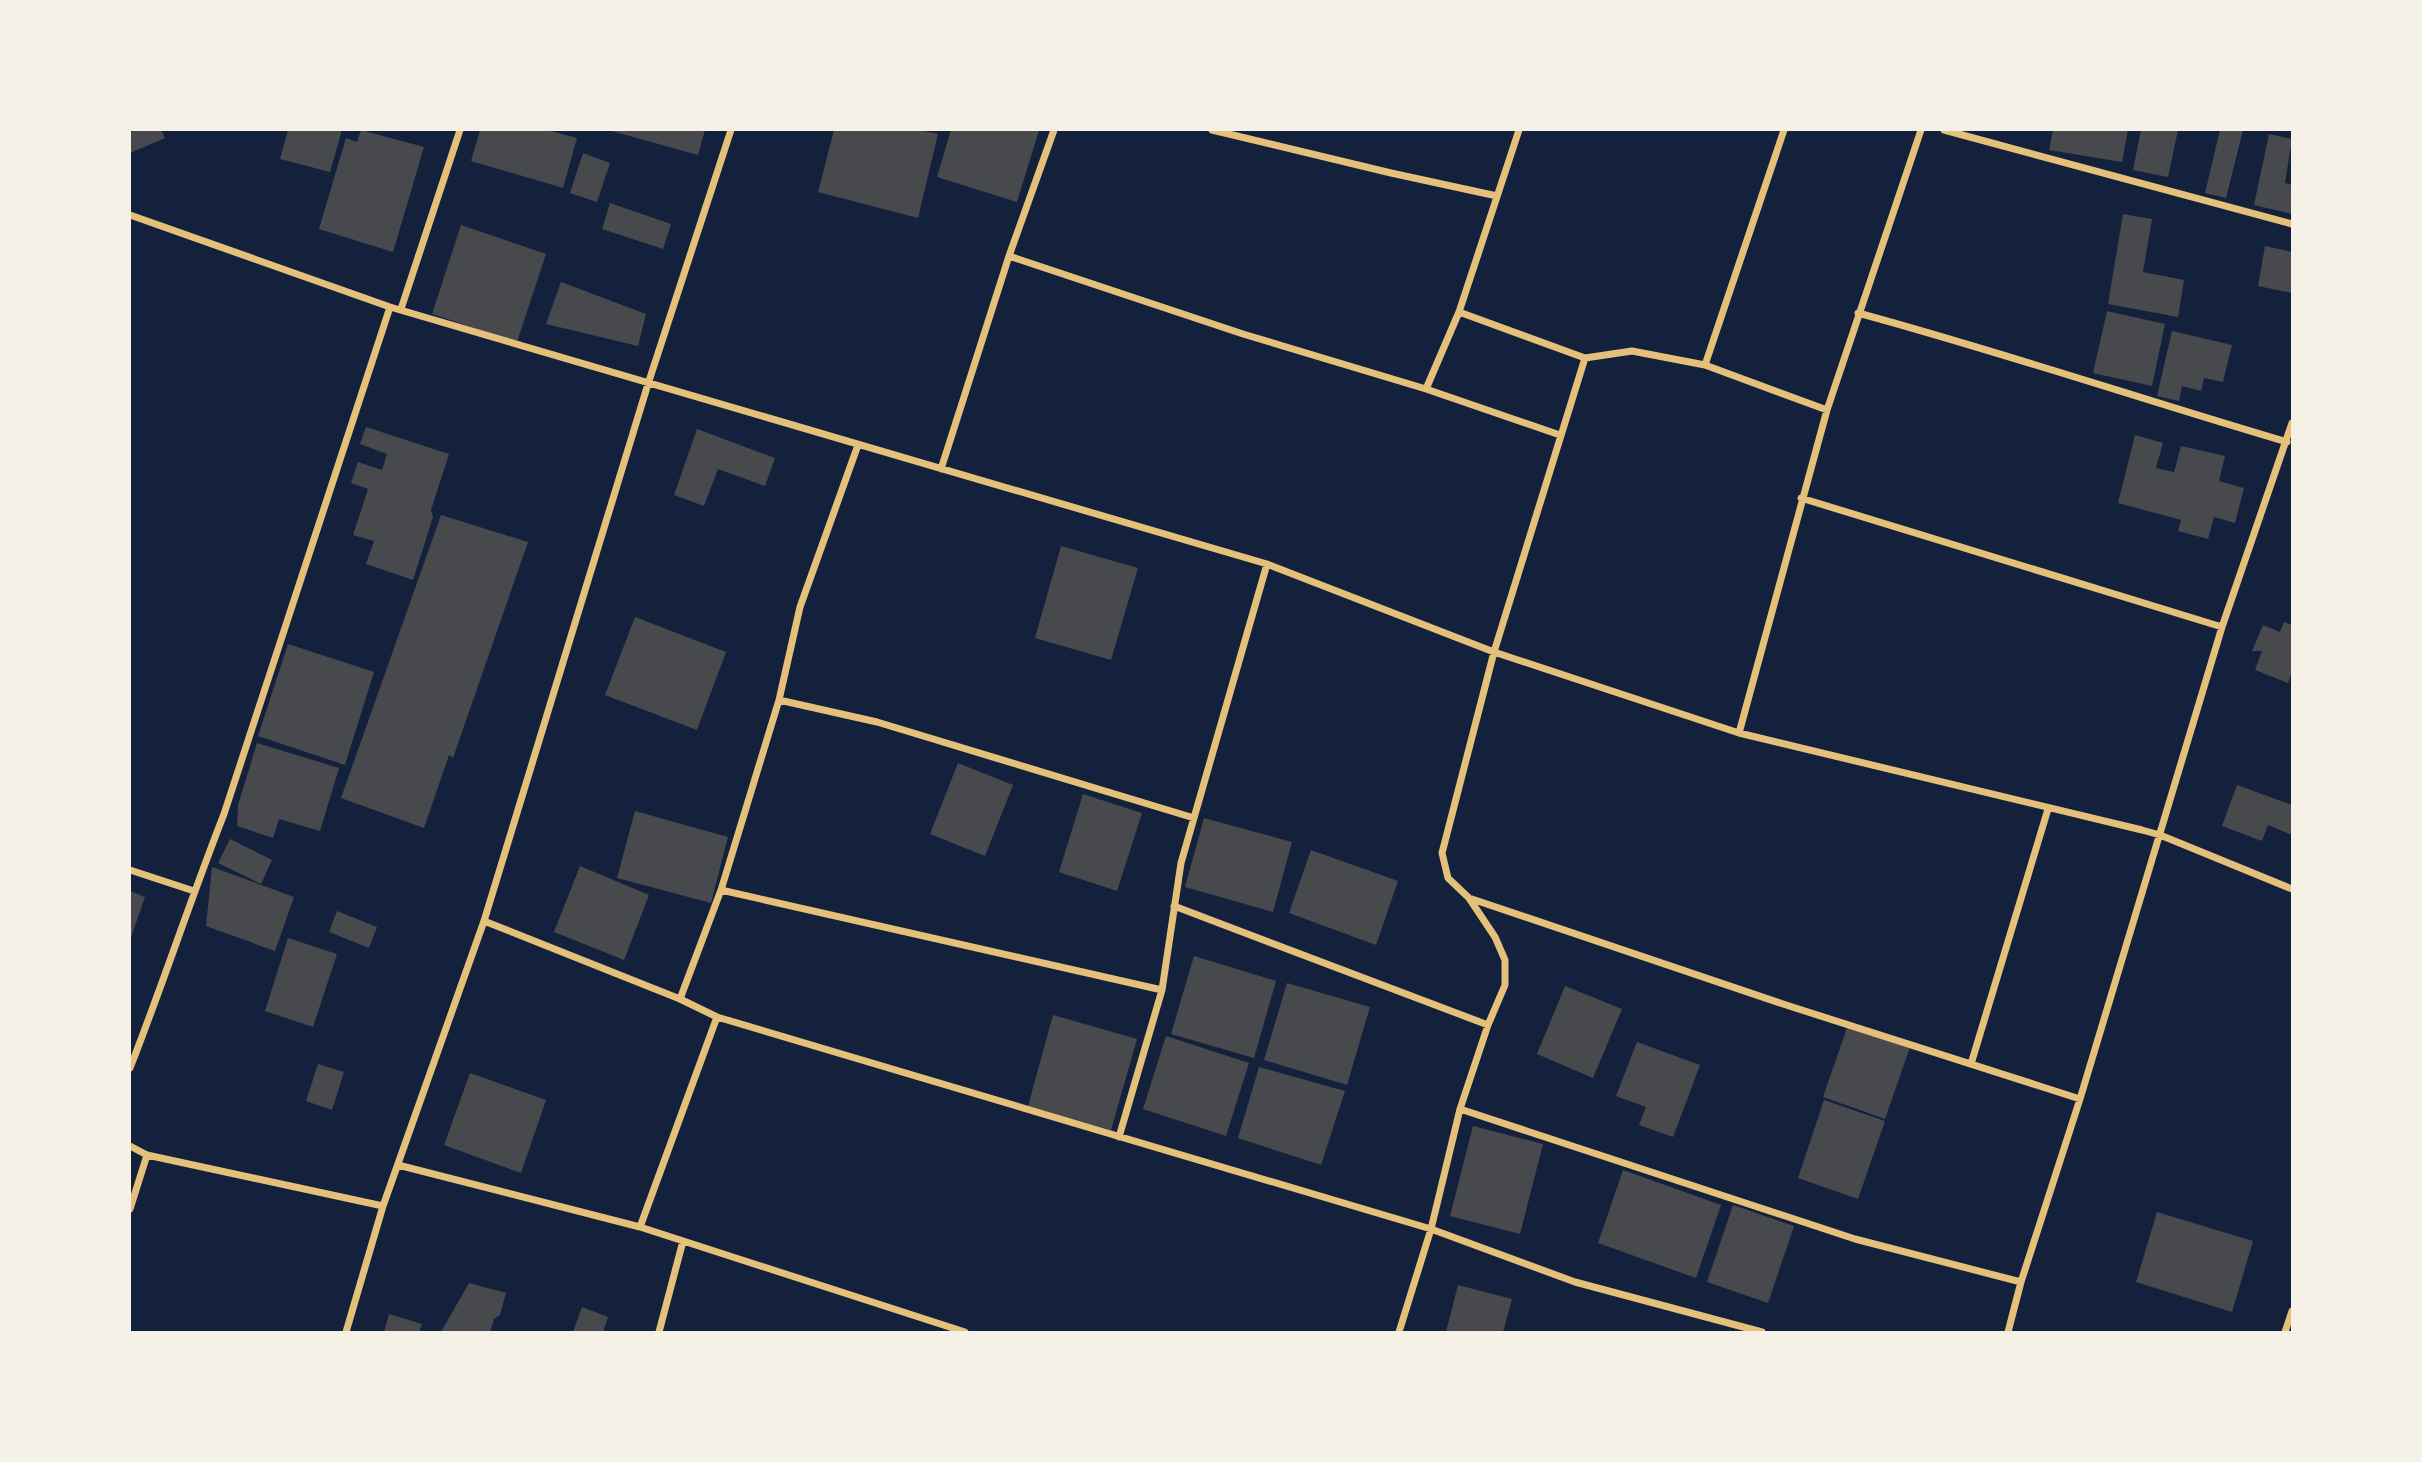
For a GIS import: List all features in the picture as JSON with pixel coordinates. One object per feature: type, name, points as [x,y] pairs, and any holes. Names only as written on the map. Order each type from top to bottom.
[{"type":"street","points":[[401,309],[460,130]]},
{"type":"street","points":[[346,1332],[383,1206],[484,921],[648,384],[731,130]]},
{"type":"street","points":[[941,469],[1009,256],[1054,130]]},
{"type":"street","points":[[1212,130],[1497,196]]},
{"type":"street","points":[[1426,389],[1459,312],[1519,130]]},
{"type":"street","points":[[1705,366],[1784,130]]},
{"type":"street","points":[[1739,733],[1827,410],[1921,130]]},
{"type":"street","points":[[1944,130],[2292,224]]},
{"type":"street","points":[[130,215],[390,307],[1267,565],[1494,652],[1739,733],[2160,835],[2292,890]]},
{"type":"street","points":[[1009,256],[1243,334],[1426,389],[1560,435]]},
{"type":"street","points":[[130,1068],[224,814],[390,307]]},
{"type":"street","points":[[1459,312],[1584,358],[1632,351],[1705,366],[1827,410]]},
{"type":"street","points":[[1858,313],[1948,337],[2287,442]]},
{"type":"street","points":[[1399,1332],[1431,1229],[1460,1109],[1488,1024],[1505,985],[1505,960],[1495,937],[1469,898],[1448,878],[1442,852],[1494,652],[1584,358]]},
{"type":"street","points":[[2008,1332],[2222,627],[2292,423]]},
{"type":"street","points":[[680,999],[721,890],[779,700],[800,607],[858,445]]},
{"type":"street","points":[[1801,498],[2222,627]]},
{"type":"street","points":[[1119,1137],[1161,990],[1181,863],[1267,565]]},
{"type":"street","points":[[779,700],[877,722],[1194,818]]},
{"type":"street","points":[[1971,1064],[2048,809]]},
{"type":"street","points":[[130,870],[194,891]]},
{"type":"street","points":[[721,890],[1161,990]]},
{"type":"street","points":[[1469,898],[1783,1004],[2080,1099]]},
{"type":"street","points":[[1174,906],[1488,1024]]},
{"type":"street","points":[[484,921],[680,999],[717,1017],[1431,1229],[1575,1282],[1762,1332]]},
{"type":"street","points":[[640,1227],[717,1017]]},
{"type":"street","points":[[1460,1109],[1855,1239],[2021,1282]]},
{"type":"street","points":[[130,1146],[147,1155],[383,1206]]},
{"type":"street","points":[[130,1209],[147,1155]]},
{"type":"street","points":[[398,1165],[640,1227],[965,1332]]},
{"type":"street","points":[[659,1332],[684,1241]]},
{"type":"street","points":[[2285,1332],[2292,1311]]},
{"type":"building","points":[[130,130],[161,130],[165,138],[130,153]]},
{"type":"building","points":[[288,130],[342,130],[330,172],[280,159]]},
{"type":"building","points":[[361,130],[424,147],[393,252],[319,229],[346,138],[357,142]]},
{"type":"building","points":[[480,130],[547,130],[577,138],[563,188],[471,161]]},
{"type":"building","points":[[608,130],[705,130],[698,155]]},
{"type":"building","points":[[834,130],[919,130],[938,134],[918,218],[818,192]]},
{"type":"building","points":[[951,130],[1039,130],[1017,202],[937,177]]},
{"type":"building","points":[[2053,130],[2128,130],[2122,162],[2049,150]]},
{"type":"building","points":[[2141,130],[2178,130],[2168,177],[2133,170]]},
{"type":"building","points":[[2220,130],[2243,130],[2226,198],[2205,193]]},
{"type":"building","points":[[2269,134],[2292,139],[2285,183],[2292,185],[2292,214],[2254,205]]},
{"type":"building","points":[[583,153],[610,163],[597,202],[570,193]]},
{"type":"building","points":[[610,203],[671,224],[663,249],[602,229]]},
{"type":"building","points":[[2123,214],[2152,219],[2143,272],[2184,280],[2178,317],[2108,304]]},
{"type":"building","points":[[461,225],[546,254],[517,342],[432,314]]},
{"type":"building","points":[[2265,246],[2292,252],[2292,293],[2258,286]]},
{"type":"building","points":[[561,282],[646,314],[638,346],[546,324]]},
{"type":"building","points":[[2107,311],[2165,324],[2152,386],[2093,373]]},
{"type":"building","points":[[2172,331],[2232,345],[2223,382],[2204,378],[2201,391],[2182,386],[2179,401],[2157,396]]},
{"type":"building","points":[[366,427],[449,454],[413,580],[366,564],[374,541],[353,535],[368,489],[351,483],[358,462],[382,470],[387,454],[360,444]]},
{"type":"building","points":[[697,429],[775,458],[765,486],[718,469],[704,506],[674,495]]},
{"type":"building","points":[[2135,435],[2163,443],[2156,468],[2174,472],[2181,446],[2225,456],[2219,481],[2244,488],[2235,523],[2214,517],[2208,539],[2178,531],[2181,520],[2118,503]]},
{"type":"building","points":[[441,515],[528,542],[453,758],[449,755],[424,828],[341,798]]},
{"type":"building","points":[[1061,546],[1138,568],[1111,660],[1035,638]]},
{"type":"building","points":[[635,617],[726,652],[697,730],[605,695]]},
{"type":"building","points":[[2284,622],[2292,625],[2292,672],[2288,683],[2255,670],[2262,651],[2252,651],[2263,625],[2280,632]]},
{"type":"building","points":[[288,644],[374,672],[345,765],[258,736]]},
{"type":"building","points":[[257,743],[339,768],[320,831],[279,819],[273,838],[237,826],[238,805]]},
{"type":"building","points":[[958,763],[1013,785],[985,856],[930,834]]},
{"type":"building","points":[[2237,785],[2292,805],[2292,835],[2268,825],[2262,841],[2222,826]]},
{"type":"building","points":[[1083,794],[1142,813],[1117,891],[1059,872]]},
{"type":"building","points":[[635,811],[728,837],[711,903],[617,878]]},
{"type":"building","points":[[1204,818],[1292,842],[1273,912],[1185,887]]},
{"type":"building","points":[[230,839],[272,860],[261,884],[218,863]]},
{"type":"building","points":[[1311,850],[1398,881],[1376,945],[1289,913]]},
{"type":"building","points":[[580,866],[649,895],[624,960],[554,932]]},
{"type":"building","points":[[212,867],[294,897],[275,951],[206,926]]},
{"type":"building","points":[[130,891],[145,897],[130,940]]},
{"type":"building","points":[[337,911],[377,927],[369,948],[329,932]]},
{"type":"building","points":[[288,938],[337,954],[313,1027],[265,1011]]},
{"type":"building","points":[[1194,956],[1276,981],[1254,1058],[1171,1034]]},
{"type":"building","points":[[1287,983],[1370,1007],[1347,1085],[1264,1060]]},
{"type":"building","points":[[1565,986],[1622,1009],[1593,1078],[1537,1054]]},
{"type":"building","points":[[1053,1015],[1137,1039],[1111,1130],[1028,1106]]},
{"type":"building","points":[[1848,1025],[1910,1047],[1885,1119],[1823,1097]]},
{"type":"building","points":[[1166,1036],[1249,1063],[1226,1136],[1143,1109]]},
{"type":"building","points":[[1637,1042],[1700,1065],[1673,1137],[1639,1125],[1646,1107],[1616,1096]]},
{"type":"building","points":[[318,1064],[344,1072],[332,1110],[306,1101]]},
{"type":"building","points":[[1259,1067],[1345,1091],[1321,1165],[1238,1138]]},
{"type":"building","points":[[470,1073],[546,1100],[521,1173],[444,1145]]},
{"type":"building","points":[[1824,1100],[1885,1121],[1858,1199],[1798,1178]]},
{"type":"building","points":[[1473,1126],[1543,1144],[1520,1234],[1450,1216]]},
{"type":"building","points":[[1623,1170],[1721,1205],[1696,1278],[1598,1243]]},
{"type":"building","points":[[1733,1205],[1794,1226],[1768,1303],[1707,1282]]},
{"type":"building","points":[[2157,1212],[2253,1241],[2232,1312],[2136,1282]]},
{"type":"building","points":[[469,1283],[506,1293],[500,1315],[494,1319],[490,1332],[441,1332]]},
{"type":"building","points":[[1458,1285],[1512,1299],[1503,1332],[1446,1332]]},
{"type":"building","points":[[582,1307],[608,1317],[603,1332],[573,1332]]},
{"type":"building","points":[[389,1314],[422,1324],[419,1332],[384,1332]]}]
